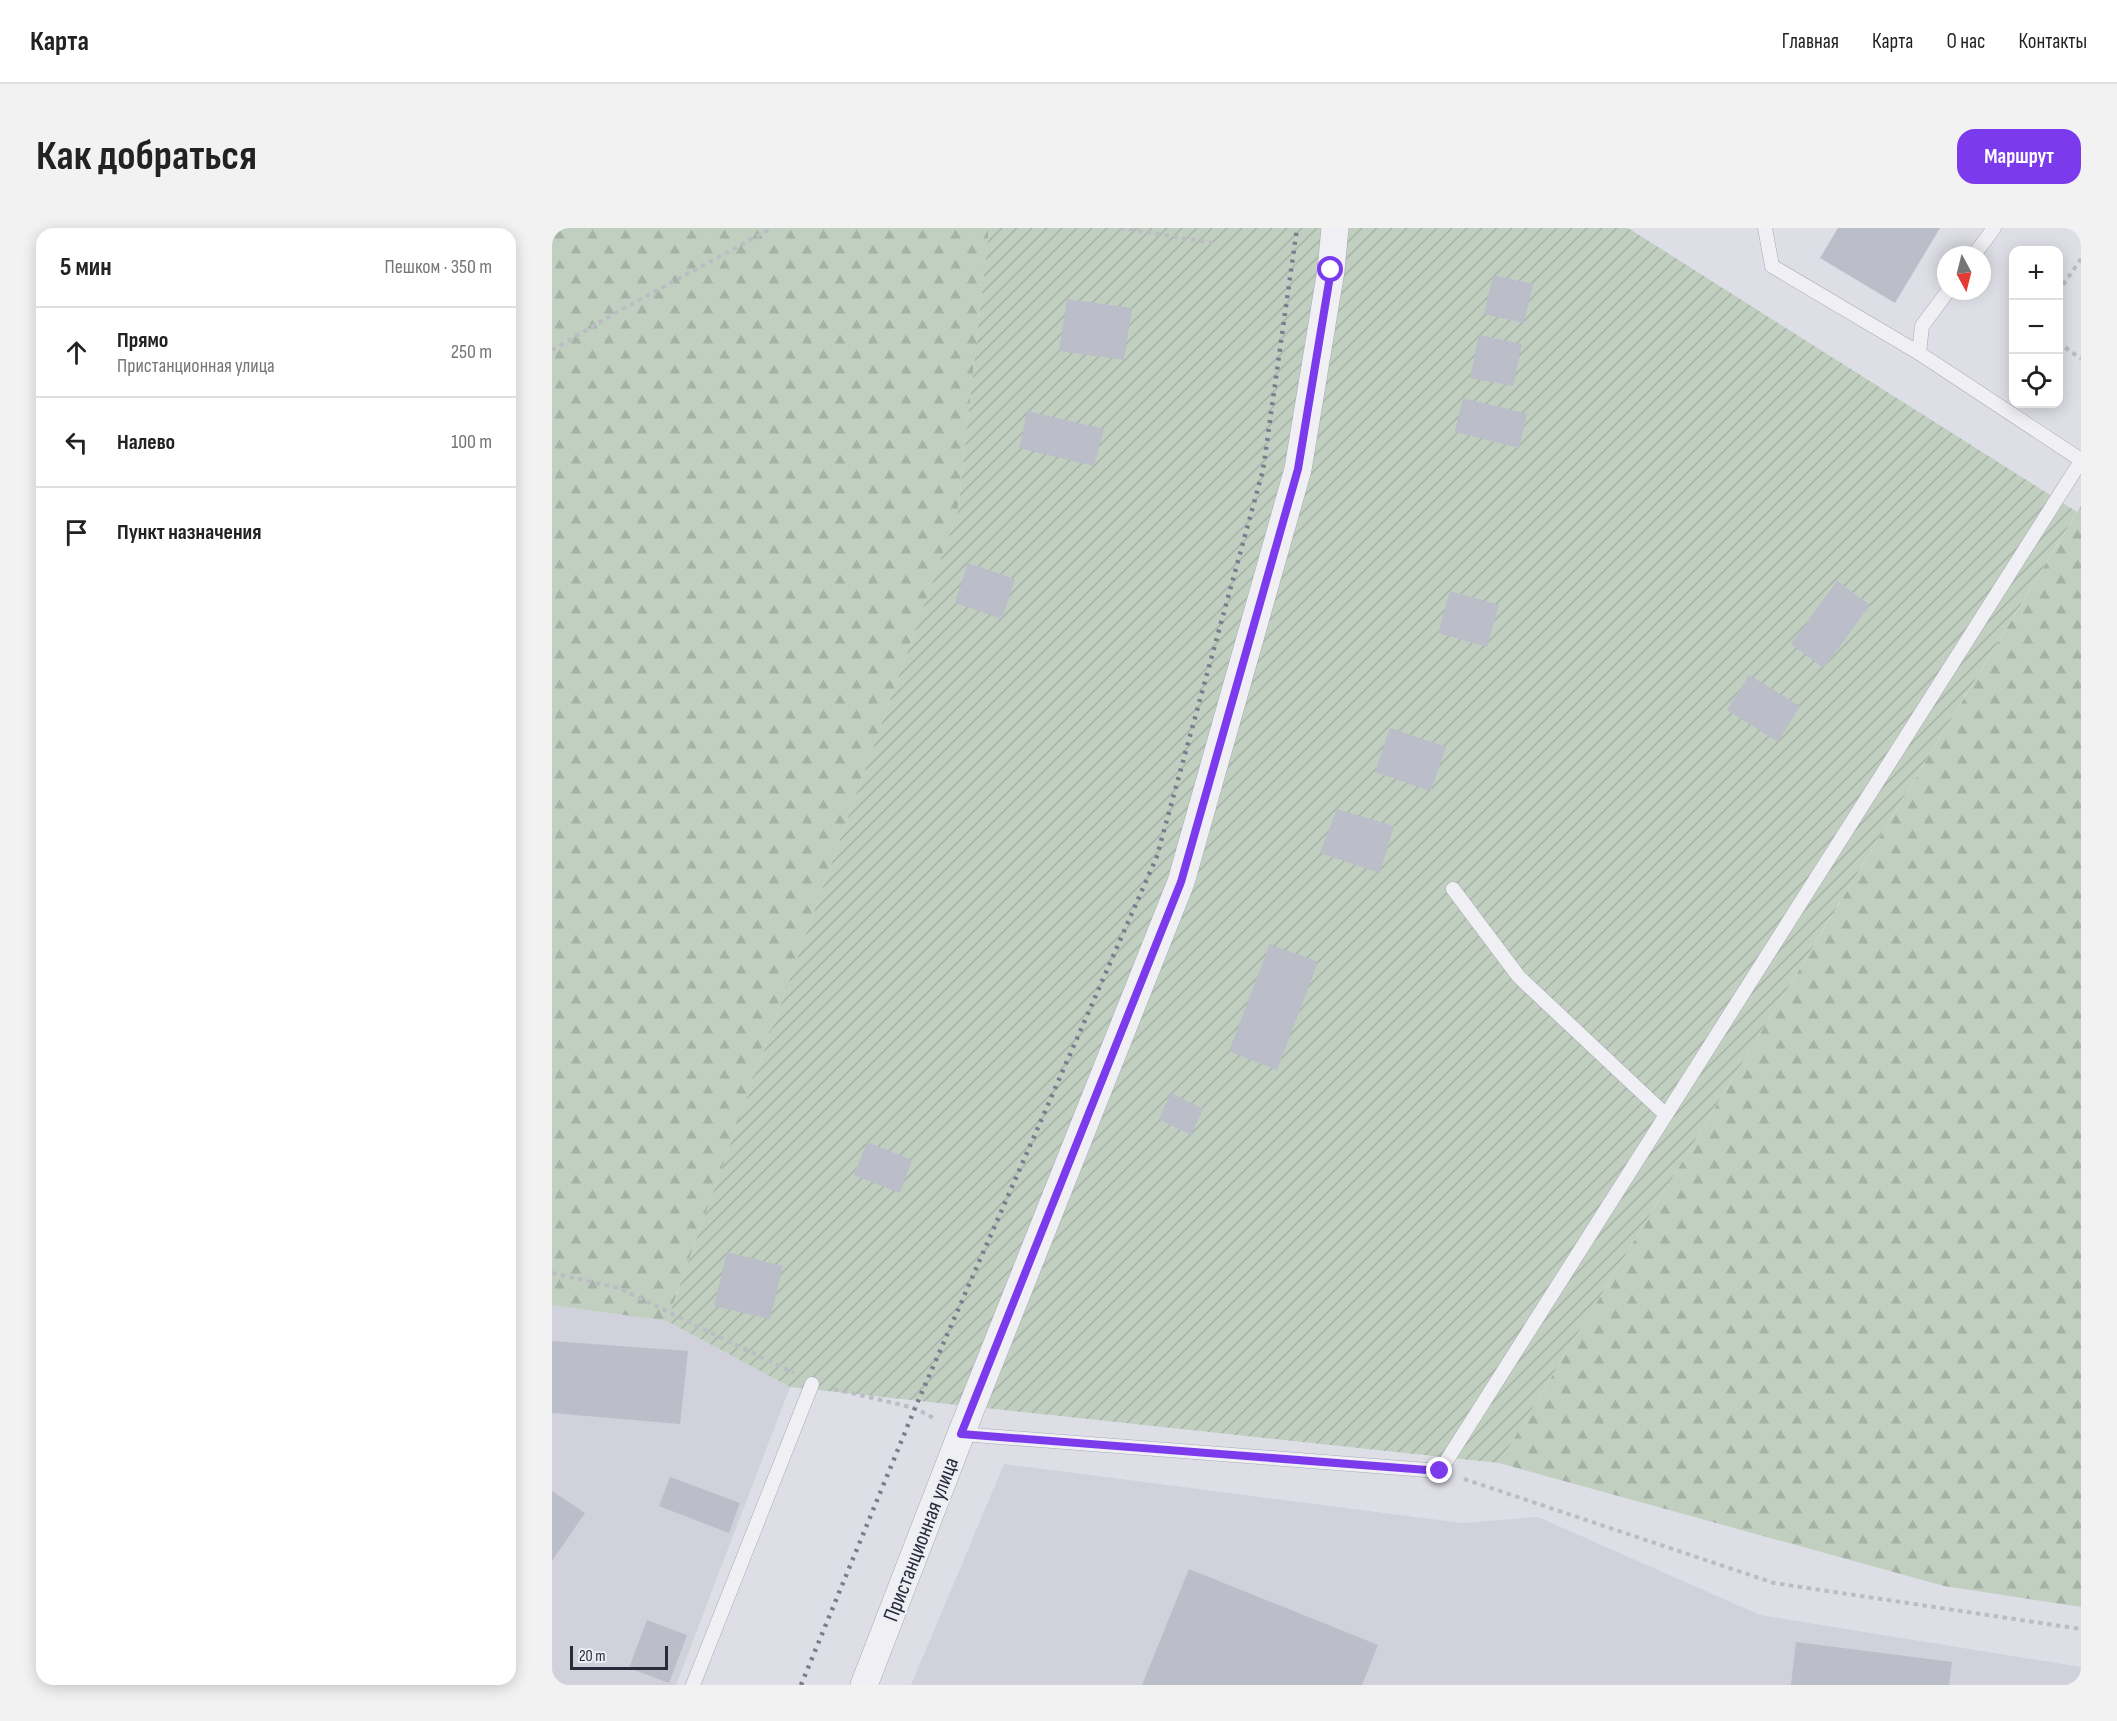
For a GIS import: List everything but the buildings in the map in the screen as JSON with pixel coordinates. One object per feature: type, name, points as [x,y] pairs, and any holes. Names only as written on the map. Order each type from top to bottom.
[{"type":"street","name":"Пристанционная улица","points":[[864,1685],[961,1434],[1181,882],[1298,469],[1331,270],[1335,228]]},
{"type":"lane","points":[[961,1434],[1440,1471],[2081,461],[1919,353],[1772,266],[1765,228]]},
{"type":"lane","points":[[1981,246],[1994,228]]},
{"type":"lane","points":[[1919,353],[1922,326],[1941,300]]},
{"type":"lane","points":[[1453,890],[1519,977],[1666,1114]]},
{"type":"lane","points":[[693,1685],[812,1384]]},
{"type":"path","points":[[552,350],[619,310],[772,228]]},
{"type":"path","points":[[1120,228],[1213,243]]},
{"type":"path","points":[[2063,285],[2081,259]]},
{"type":"path","points":[[2063,346],[2081,359]]},
{"type":"path","points":[[552,1273],[619,1288],[792,1371],[812,1384],[915,1408],[961,1434]]},
{"type":"path","points":[[1440,1471],[1774,1583],[2081,1629]]},
{"type":"shaded area","points":[[552,1305],[667,1321],[790,1387],[676,1685],[552,1685]]},
{"type":"shaded area","points":[[1004,1464],[1462,1523],[1538,1517],[1760,1615],[2081,1667],[2081,1685],[911,1685]]},
{"type":"green space","points":[[552,228],[989,228],[958,511],[667,1321],[552,1305]]},
{"type":"green space","points":[[989,228],[1628,228],[2077,512],[1499,1463],[790,1387],[667,1321],[958,511]]},
{"type":"green space","points":[[2081,506],[2081,1607],[1944,1586],[1499,1463]]},
{"type":"railway","points":[[801,1685],[915,1408],[1157,856],[1263,470],[1297,228]]},
{"type":"route","points":[[1331,270],[1298,469],[1181,882],[961,1434],[1440,1471]]}]
